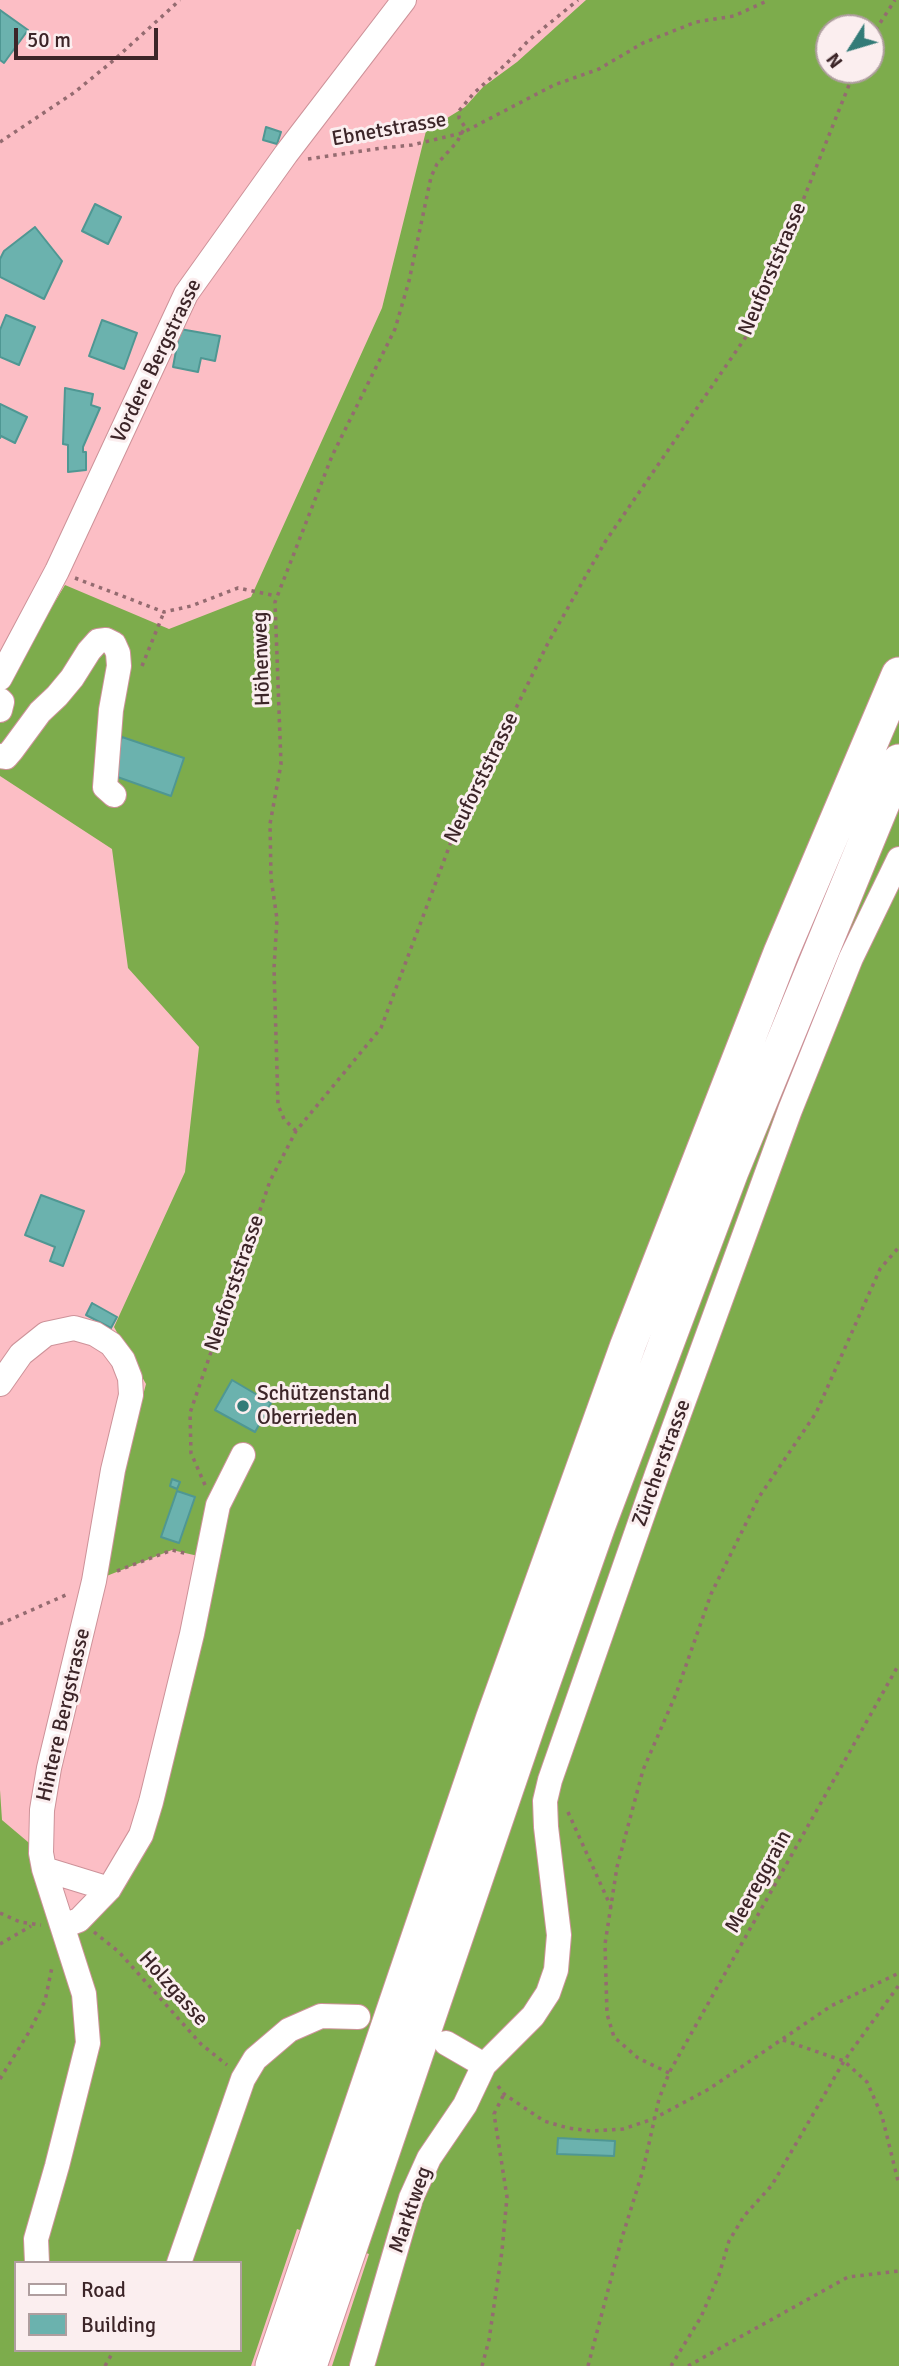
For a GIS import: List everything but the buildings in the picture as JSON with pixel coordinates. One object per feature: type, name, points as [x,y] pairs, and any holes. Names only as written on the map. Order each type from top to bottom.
[{"type":"highway","points":[[273,2366],[493,1720],[628,1345],[781,953],[899,675]]},
{"type":"highway","points":[[309,2366],[510,1774],[598,1525],[731,1171],[899,762]]},
{"type":"street","name":"Vordere Bergstrasse","points":[[0,678],[57,571],[186,293],[285,154],[404,0]]},
{"type":"street","points":[[0,757],[6,757],[12,750],[40,712],[72,678],[98,641],[107,640],[114,644],[119,666],[111,709],[105,787],[114,795]]},
{"type":"street","points":[[0,700],[0,710]]},
{"type":"street","name":"Zürcherstrasse","points":[[484,2065],[533,2016],[548,1993],[556,1970],[559,1935],[545,1801],[550,1780],[657,1474],[790,1111],[851,958],[899,859]]},
{"type":"street","name":"Hintere Bergstrasse","points":[[0,1384],[21,1354],[46,1334],[75,1328],[95,1334],[111,1344],[123,1360],[130,1378],[131,1395],[113,1470],[94,1581],[49,1768],[42,1810],[41,1853],[44,1870],[71,1923],[84,1994],[88,2043],[36,2239],[37,2261]]},
{"type":"street","points":[[71,1923],[109,1889],[141,1835],[192,1634],[218,1505],[243,1455]]},
{"type":"street","points":[[44,1870],[109,1889]]},
{"type":"street","points":[[180,2261],[243,2079],[255,2059],[289,2030],[321,2016],[358,2017]]},
{"type":"street","points":[[446,2043],[484,2065]]},
{"type":"street","name":"Marktweg","points":[[362,2366],[411,2198],[429,2158],[465,2105],[484,2065]]},
{"type":"path","points":[[0,142],[75,92],[180,0]]},
{"type":"path","name":"Ebnetstrasse","points":[[302,160],[412,145],[462,133],[465,127],[459,118],[459,111],[473,94],[529,40],[578,0]]},
{"type":"path","points":[[462,133],[554,85],[599,69],[643,43],[696,22],[734,16],[769,0]]},
{"type":"path","points":[[885,15],[895,0]]},
{"type":"path","name":"Neuforststrasse","points":[[218,1505],[205,1486],[191,1453],[190,1413],[270,1181],[296,1131],[381,1028],[454,834],[548,643],[605,542],[752,327],[849,84]]},
{"type":"path","name":"Höhenweg","points":[[296,1131],[284,1119],[278,1105],[274,968],[277,919],[271,878],[270,824],[281,764],[275,602],[332,456],[394,329],[409,281],[431,177],[462,133]]},
{"type":"path","points":[[57,571],[164,612],[191,606],[238,588],[277,597]]},
{"type":"path","points":[[670,2073],[638,2058],[614,2037],[607,2014],[605,1944],[617,1867],[643,1770],[676,1694],[710,1594],[760,1497],[816,1413],[880,1269],[899,1247]]},
{"type":"path","points":[[0,1624],[94,1581],[172,1550]]},
{"type":"path","name":"Meereggrain","points":[[588,2366],[643,2170],[653,2119],[670,2073],[899,1664]]},
{"type":"path","points":[[550,1780],[563,1797],[574,1830],[611,1907]]},
{"type":"path","points":[[0,1913],[33,1925],[71,1923]]},
{"type":"path","name":"Holzgasse","points":[[71,1923],[119,1952],[201,2044],[243,2079]]},
{"type":"path","points":[[0,1944],[33,1925]]},
{"type":"path","points":[[0,2079],[45,2001],[54,1960]]},
{"type":"path","points":[[484,2065],[504,2094],[544,2121],[591,2131],[623,2129],[653,2119],[709,2089],[831,2006],[899,1973]]},
{"type":"path","points":[[671,2366],[701,2317],[719,2275],[729,2241],[744,2216],[772,2185],[844,2061],[899,1985]]},
{"type":"path","points":[[782,2040],[844,2061],[867,2082],[883,2116],[899,2185]]},
{"type":"path","points":[[482,2366],[489,2340],[507,2197],[494,2114],[504,2094]]},
{"type":"path","points":[[688,2366],[848,2277],[899,2271]]},
{"type":"green space","points":[[586,0],[899,0],[899,2366],[332,2366],[369,2254],[297,2229],[251,2366],[0,2366],[0,1790],[2,1820],[41,1853],[63,1926],[124,1866],[207,1558],[172,1550],[94,1581],[146,1384],[114,1327],[185,1172],[199,1047],[128,968],[112,849],[0,776],[0,694],[65,585],[169,629],[251,597],[382,308],[426,131],[465,107],[483,87],[517,62]]},
{"type":"place","name":"Schützenstand Oberrieden","points":[[243,1406]]}]
